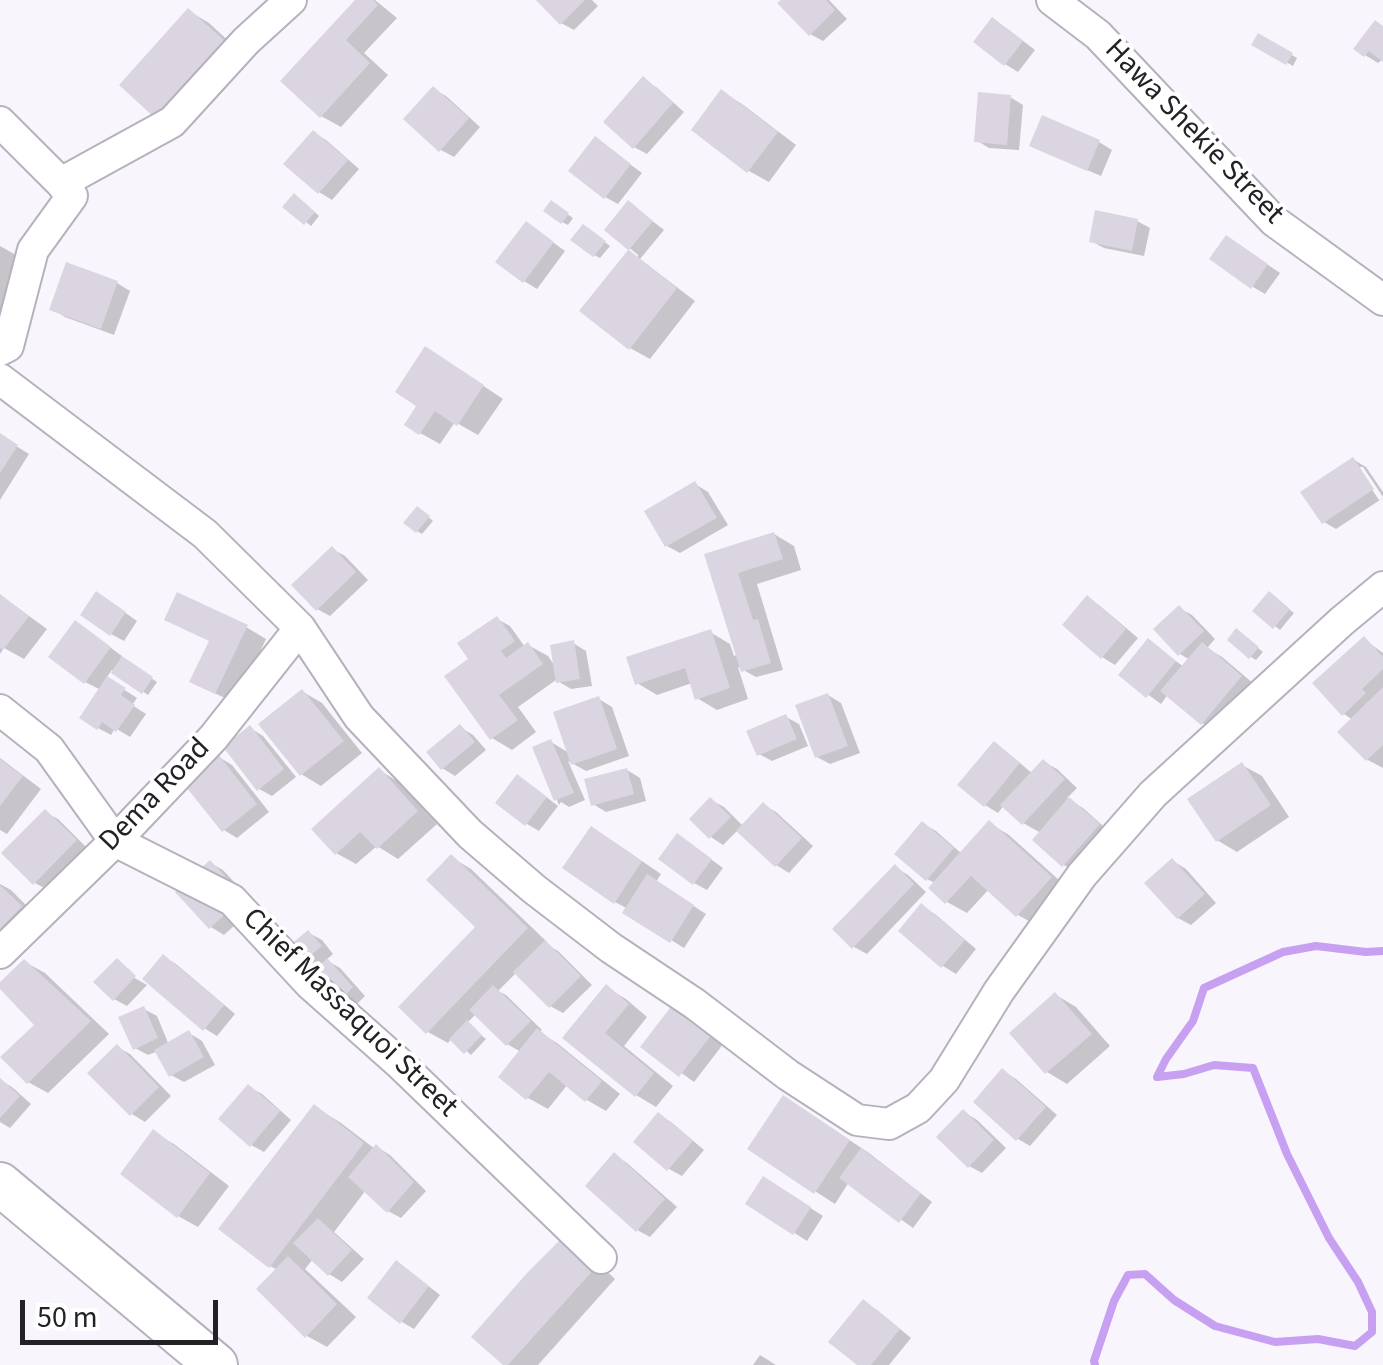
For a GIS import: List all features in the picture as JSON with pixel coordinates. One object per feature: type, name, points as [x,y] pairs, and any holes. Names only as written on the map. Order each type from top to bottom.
[{"type":"highway","points":[[0,1184],[216,1365]]},
{"type":"street","points":[[61,183],[172,122],[246,41],[291,0]]},
{"type":"street","name":"Hawa Shekie Street","points":[[1052,0],[1098,35],[1274,221],[1383,300]]},
{"type":"street","points":[[0,122],[72,196],[34,250],[8,346],[0,350]]},
{"type":"street","points":[[0,380],[205,534],[300,628],[359,717],[470,834],[612,948],[696,1004],[788,1075],[858,1120],[889,1124],[918,1108],[944,1080],[999,991],[1082,875],[1153,794],[1383,587]]},
{"type":"street","name":"Dema Road","points":[[0,953],[213,738],[300,628]]},
{"type":"street","name":"Chief Massaquoi Street","points":[[0,710],[49,749],[115,841],[232,900],[310,984],[399,1063],[602,1258]]},
{"type":"building","points":[[355,0],[373,0],[378,5],[346,40],[370,63],[320,118],[280,81]]},
{"type":"building","points":[[536,0],[585,0],[560,25]]},
{"type":"building","points":[[826,0],[835,10],[809,36],[777,3]]},
{"type":"building","points":[[188,8],[226,42],[156,119],[119,85]]},
{"type":"building","points":[[992,17],[1023,41],[1004,66],[973,42]]},
{"type":"building","points":[[1375,20],[1383,26],[1383,62],[1369,51],[1364,57],[1353,49]]},
{"type":"building","points":[[1258,33],[1293,53],[1286,65],[1251,45]]},
{"type":"building","points":[[643,76],[673,103],[633,149],[603,122]]},
{"type":"building","points":[[433,86],[469,118],[439,152],[403,119]]},
{"type":"building","points":[[721,89],[778,132],[747,173],[691,130]]},
{"type":"building","points":[[978,92],[1011,95],[1007,145],[974,142]]},
{"type":"building","points":[[1042,115],[1100,140],[1087,171],[1029,146]]},
{"type":"building","points":[[313,130],[348,160],[318,194],[283,164]]},
{"type":"building","points":[[595,136],[631,164],[604,199],[568,171]]},
{"type":"building","points":[[294,193],[315,212],[304,225],[282,207]]},
{"type":"building","points":[[551,200],[569,213],[561,224],[543,211]]},
{"type":"building","points":[[628,200],[653,221],[629,250],[677,288],[629,350],[579,311],[628,250],[604,230]]},
{"type":"building","points":[[1095,210],[1138,219],[1132,251],[1089,242]]},
{"type":"building","points":[[526,221],[554,242],[523,283],[495,262]]},
{"type":"building","points":[[583,224],[606,241],[593,257],[570,240]]},
{"type":"building","points":[[1226,235],[1268,264],[1251,289],[1209,259]]},
{"type":"building","points":[[66,262],[118,281],[101,329],[49,310]]},
{"type":"building","points":[[425,346],[484,385],[457,426],[435,411],[419,435],[404,425],[416,406],[395,392]]},
{"type":"building","points":[[0,433],[18,445],[0,473]]},
{"type":"building","points":[[1353,457],[1374,489],[1322,524],[1300,492]]},
{"type":"building","points":[[695,481],[717,518],[665,547],[644,511]]},
{"type":"building","points":[[417,506],[430,516],[416,533],[403,523]]},
{"type":"building","points":[[774,532],[783,559],[738,573],[771,663],[741,672],[704,554]]},
{"type":"building","points":[[332,546],[356,572],[316,611],[291,585]]},
{"type":"building","points":[[96,591],[126,612],[110,636],[80,615]]},
{"type":"building","points":[[1269,591],[1290,609],[1273,629],[1252,611]]},
{"type":"building","points":[[177,592],[248,625],[215,694],[189,682],[209,641],[164,620]]},
{"type":"building","points":[[0,594],[29,616],[3,650],[0,648]]},
{"type":"building","points":[[1087,595],[1126,629],[1101,659],[1062,625]]},
{"type":"building","points":[[1179,605],[1204,631],[1178,656],[1153,629]]},
{"type":"building","points":[[497,616],[515,641],[501,651],[506,658],[528,642],[543,664],[499,695],[518,720],[490,740],[444,676],[468,659],[457,643]]},
{"type":"building","points":[[75,620],[111,647],[84,684],[48,657]]},
{"type":"building","points":[[1236,628],[1259,647],[1249,659],[1227,640]]},
{"type":"building","points":[[711,629],[730,688],[695,700],[685,668],[635,685],[626,657]]},
{"type":"building","points":[[1364,636],[1383,657],[1383,669],[1342,716],[1312,683]]},
{"type":"building","points":[[1148,638],[1176,661],[1146,698],[1118,675]]},
{"type":"building","points":[[574,640],[580,679],[556,683],[550,645]]},
{"type":"building","points":[[1202,642],[1242,676],[1201,725],[1160,691]]},
{"type":"building","points":[[122,656],[153,677],[142,694],[111,673]]},
{"type":"building","points":[[107,676],[126,688],[121,695],[135,705],[116,732],[102,722],[97,730],[79,718]]},
{"type":"building","points":[[1383,687],[1383,745],[1366,761],[1337,732]]},
{"type":"building","points":[[302,689],[344,741],[300,776],[258,724]]},
{"type":"building","points":[[828,693],[848,746],[815,758],[795,705]]},
{"type":"building","points":[[599,696],[617,749],[571,765],[553,712]]},
{"type":"building","points":[[786,714],[797,739],[757,756],[746,731]]},
{"type":"building","points":[[460,724],[475,742],[441,770],[426,752]]},
{"type":"building","points":[[250,725],[284,769],[257,791],[223,747]]},
{"type":"building","points":[[551,739],[574,793],[554,801],[532,747]]},
{"type":"building","points":[[994,741],[1020,763],[984,807],[957,785]]},
{"type":"building","points":[[218,754],[257,804],[222,832],[183,783]]},
{"type":"building","points":[[0,759],[23,776],[0,806]]},
{"type":"building","points":[[1043,759],[1065,779],[1022,825],[1000,805]]},
{"type":"building","points":[[1242,762],[1271,805],[1216,842],[1187,799]]},
{"type":"building","points":[[379,767],[418,811],[377,849],[360,832],[335,855],[311,829]]},
{"type":"building","points":[[627,768],[634,794],[591,806],[584,779]]},
{"type":"building","points":[[517,774],[547,797],[525,826],[495,803]]},
{"type":"building","points":[[710,797],[731,817],[709,839],[689,819]]},
{"type":"building","points":[[1069,797],[1100,824],[1062,867],[1032,840]]},
{"type":"building","points":[[763,802],[802,838],[775,867],[736,831]]},
{"type":"building","points":[[45,809],[77,840],[33,885],[1,853]]},
{"type":"building","points":[[989,820],[1052,877],[1016,917],[971,876],[945,904],[928,888]]},
{"type":"building","points":[[922,821],[954,848],[926,881],[894,854]]},
{"type":"building","points":[[591,826],[642,861],[614,904],[562,868]]},
{"type":"building","points":[[677,833],[712,859],[693,885],[658,859]]},
{"type":"building","points":[[451,854],[528,928],[426,1034],[398,1007],[475,927],[426,880]]},
{"type":"building","points":[[1172,858],[1205,894],[1177,919],[1144,883]]},
{"type":"building","points":[[210,860],[244,897],[209,929],[175,892]]},
{"type":"building","points":[[895,864],[914,884],[852,949],[832,929]]},
{"type":"building","points":[[647,874],[694,905],[670,943],[622,913]]},
{"type":"building","points":[[0,885],[22,906],[0,929]]},
{"type":"building","points":[[921,903],[965,940],[941,968],[898,931]]},
{"type":"building","points":[[308,930],[322,946],[283,978],[270,962]]},
{"type":"building","points":[[545,940],[581,976],[549,1008],[513,972]]},
{"type":"building","points":[[163,954],[224,1005],[203,1031],[142,979]]},
{"type":"building","points":[[117,958],[136,976],[113,1001],[93,982]]},
{"type":"building","points":[[327,958],[353,987],[330,1011],[303,983]]},
{"type":"building","points":[[24,959],[91,1021],[27,1084],[0,1057],[34,1025],[0,989],[0,982]]},
{"type":"building","points":[[606,984],[629,1004],[605,1033],[654,1073],[635,1097],[562,1038]]},
{"type":"building","points":[[493,985],[531,1021],[506,1046],[469,1010]]},
{"type":"building","points":[[1055,992],[1092,1034],[1045,1074],[1009,1033]]},
{"type":"building","points":[[673,1004],[712,1034],[679,1077],[640,1047]]},
{"type":"building","points":[[144,1006],[158,1038],[133,1050],[118,1017]]},
{"type":"building","points":[[467,1020],[482,1035],[464,1054],[449,1039]]},
{"type":"building","points":[[537,1028],[602,1081],[585,1102],[549,1072],[526,1100],[498,1077]]},
{"type":"building","points":[[189,1030],[204,1057],[169,1077],[154,1050]]},
{"type":"building","points":[[117,1044],[159,1087],[130,1116],[87,1073]]},
{"type":"building","points":[[1002,1068],[1046,1107],[1016,1141],[973,1102]]},
{"type":"building","points":[[0,1078],[20,1096],[0,1118]]},
{"type":"building","points":[[248,1084],[280,1111],[250,1147],[218,1119]]},
{"type":"building","points":[[783,1095],[850,1140],[814,1194],[747,1149]]},
{"type":"building","points":[[314,1104],[364,1143],[269,1268],[218,1229]]},
{"type":"building","points":[[963,1109],[994,1140],[968,1168],[936,1137]]},
{"type":"building","points":[[658,1112],[693,1141],[667,1171],[633,1142]]},
{"type":"building","points":[[153,1129],[210,1173],[177,1218],[120,1174]]},
{"type":"building","points":[[376,1144],[414,1182],[387,1213],[348,1177]]},
{"type":"building","points":[[861,1148],[921,1193],[899,1223],[839,1178]]},
{"type":"building","points":[[614,1152],[665,1199],[636,1232],[585,1186]]},
{"type":"building","points":[[763,1176],[811,1207],[793,1235],[745,1204]]},
{"type":"building","points":[[318,1218],[352,1250],[328,1276],[293,1243]]},
{"type":"building","points":[[564,1236],[597,1266],[508,1365],[503,1365],[471,1337]]},
{"type":"building","points":[[288,1256],[337,1304],[305,1338],[256,1289]]},
{"type":"building","points":[[396,1260],[429,1286],[400,1324],[367,1298]]},
{"type":"building","points":[[863,1299],[900,1329],[871,1365],[857,1365],[828,1342]]},
{"type":"waterway","points":[[1095,1365],[1114,1301],[1128,1275],[1145,1274],[1174,1300],[1215,1326],[1275,1342],[1318,1339],[1355,1346],[1372,1332],[1372,1312],[1287,1154],[1253,1068],[1214,1065],[1157,1077],[1193,1021],[1204,988],[1283,952],[1316,946],[1383,951]]}]
